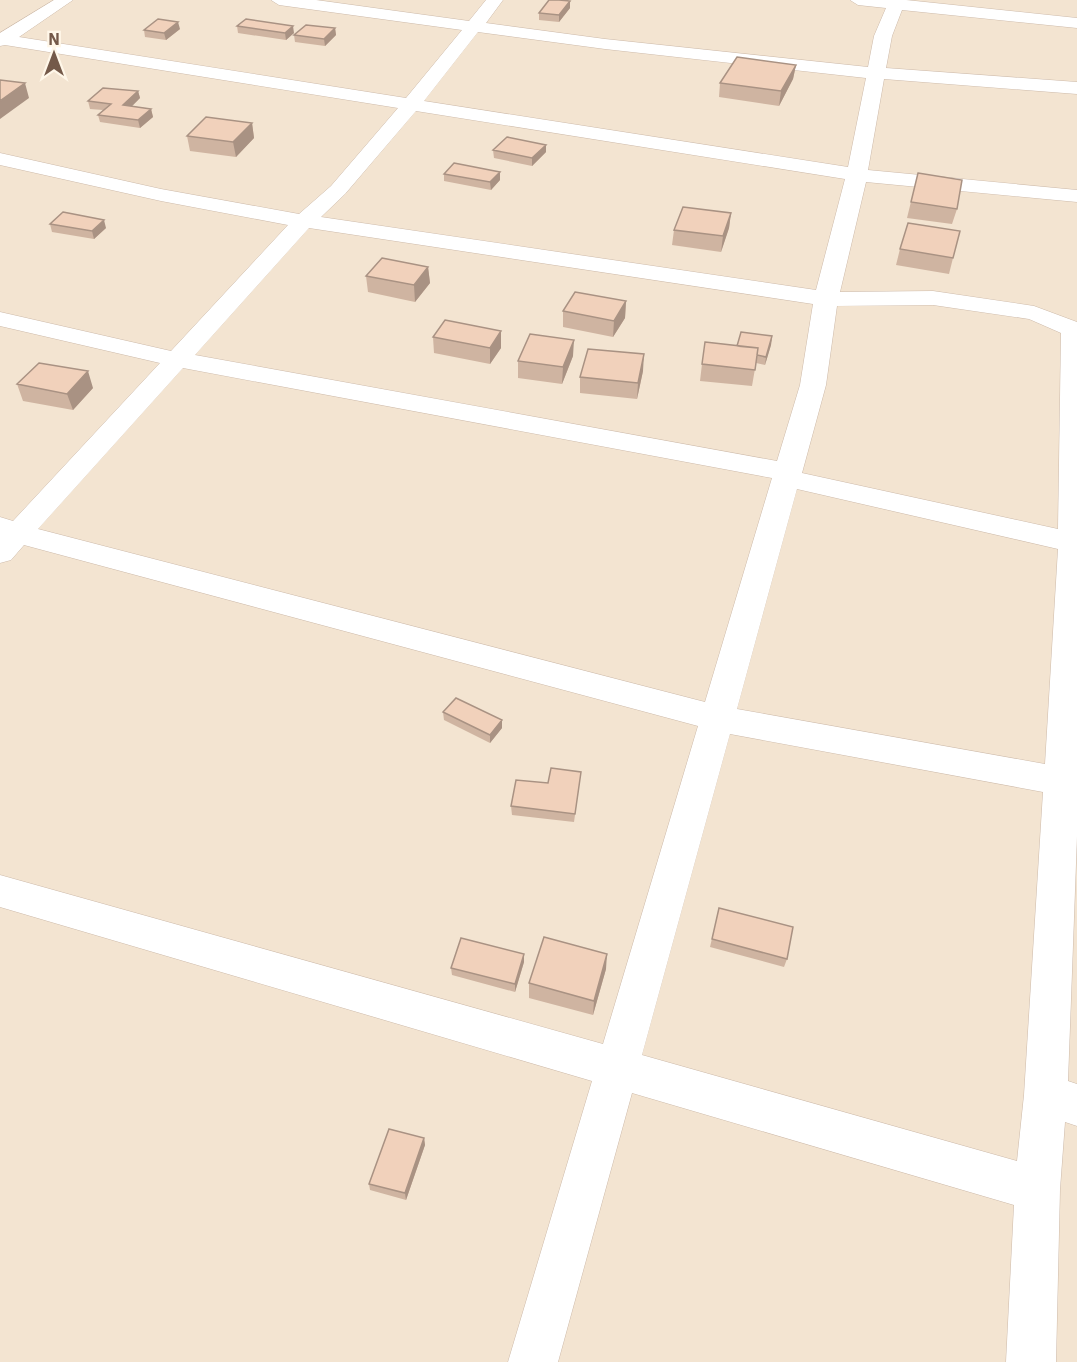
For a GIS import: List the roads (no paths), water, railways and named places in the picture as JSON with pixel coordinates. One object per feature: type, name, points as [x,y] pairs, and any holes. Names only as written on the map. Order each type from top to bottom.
[{"type":"street","points":[[1,40],[65,0]]},
{"type":"street","points":[[279,0],[605,44],[875,73],[1077,88]]},
{"type":"street","points":[[495,0],[410,106],[338,190],[304,221],[6,538],[716,718],[1067,761]]},
{"type":"street","points":[[858,0],[896,2],[1077,23]]},
{"type":"street","points":[[533,1362],[813,384],[826,299],[857,175],[883,36],[896,2]]},
{"type":"street","points":[[1,40],[857,175],[1077,195]]},
{"type":"street","points":[[0,159],[161,195],[304,221],[826,299],[933,298],[1034,313],[1075,330],[1075,543],[1067,761],[1061,1100],[1037,1189],[1031,1362]]},
{"type":"street","points":[[0,319],[175,359],[787,475],[1075,543]]},
{"type":"street","points":[[0,891],[1037,1189]]}]
